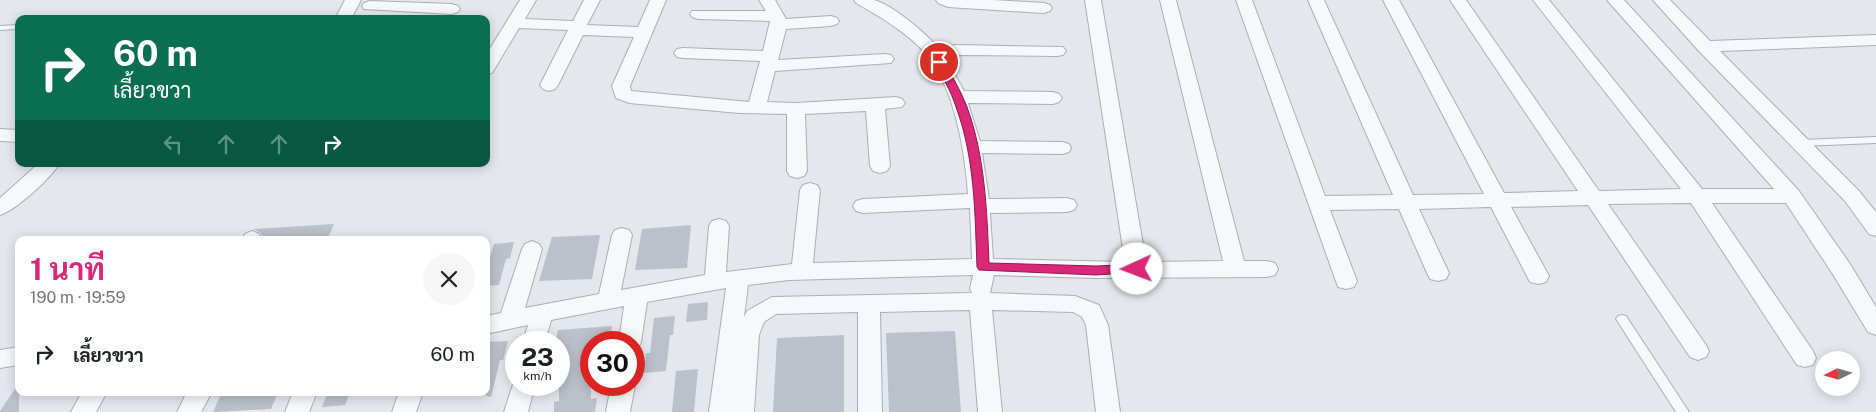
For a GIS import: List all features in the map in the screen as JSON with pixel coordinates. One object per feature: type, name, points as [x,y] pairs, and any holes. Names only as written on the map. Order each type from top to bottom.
[{"type":"street","points":[[345,15],[353,0]]},
{"type":"street","points":[[490,62],[528,0]]},
{"type":"street","points":[[549,85],[592,0]]},
{"type":"street","points":[[658,0],[621,86],[622,94],[629,97],[756,108],[796,109],[896,103]]},
{"type":"street","points":[[756,108],[778,20],[767,0]]},
{"type":"street","points":[[862,0],[897,20],[935,54],[957,97],[972,147],[980,203],[983,267],[981,295],[990,412]]},
{"type":"street","points":[[944,0],[948,2],[1044,8]]},
{"type":"street","points":[[1093,0],[1137,269]]},
{"type":"street","points":[[1168,0],[1235,269]]},
{"type":"street","points":[[1244,0],[1346,281]]},
{"type":"street","points":[[1316,0],[1438,274]]},
{"type":"street","points":[[1392,0],[1538,276]]},
{"type":"street","points":[[1458,0],[1698,351]]},
{"type":"street","points":[[1541,0],[1696,195],[1805,358]]},
{"type":"street","points":[[1614,0],[1792,196],[1842,270],[1876,326]]},
{"type":"street","points":[[1661,0],[1852,196],[1876,229]]},
{"type":"street","points":[[370,6],[452,9]]},
{"type":"street","points":[[698,14],[778,20],[831,21]]},
{"type":"street","points":[[514,23],[643,32]]},
{"type":"street","points":[[1704,46],[1876,40]]},
{"type":"street","points":[[935,54],[955,50],[1057,51]]},
{"type":"street","points":[[682,54],[769,61],[885,60]]},
{"type":"street","points":[[957,97],[1053,98]]},
{"type":"street","points":[[875,104],[880,166]]},
{"type":"street","points":[[796,109],[797,171]]},
{"type":"street","points":[[0,136],[15,136]]},
{"type":"street","points":[[972,147],[1062,148]]},
{"type":"street","points":[[0,208],[12,200],[47,167]]},
{"type":"street","points":[[802,272],[810,190]]},
{"type":"street","points":[[1318,203],[1405,203],[1696,195],[1792,196]]},
{"type":"street","points":[[863,206],[980,203],[1067,205]]},
{"type":"street","points":[[715,281],[719,226]]},
{"type":"street","points":[[608,301],[622,235]]},
{"type":"street","points":[[510,320],[532,249]]},
{"type":"street","points":[[490,324],[758,274],[983,267],[1096,270],[1267,269]]},
{"type":"street","points":[[721,412],[738,278]]},
{"type":"street","points":[[742,412],[748,335],[755,317],[772,306],[981,295],[1075,304],[1091,311],[1097,325],[1108,412]]},
{"type":"street","points":[[632,331],[637,296]]},
{"type":"street","points":[[869,302],[870,412]]},
{"type":"street","points":[[537,331],[542,313]]},
{"type":"street","points":[[83,412],[93,396]]},
{"type":"street","points":[[189,412],[198,396]]},
{"type":"street","points":[[297,412],[303,396]]},
{"type":"street","points":[[404,412],[410,396]]},
{"type":"street","points":[[516,412],[520,396]]},
{"type":"street","points":[[618,412],[621,396]]},
{"type":"lane","points":[[0,28],[15,27]]},
{"type":"lane","points":[[1801,143],[1876,140]]},
{"type":"lane","points":[[1622,319],[1683,412]]},
{"type":"building","points":[[334,224],[329,236],[262,236],[261,233],[253,229]]},
{"type":"building","points":[[691,225],[687,268],[635,270],[642,229]]},
{"type":"building","points":[[600,235],[592,279],[539,281],[552,237]]},
{"type":"building","points":[[514,242],[510,258],[506,259],[499,285],[490,286],[490,258],[494,244]]},
{"type":"building","points":[[708,302],[707,320],[686,322],[688,304]]},
{"type":"building","points":[[675,316],[673,335],[670,335],[666,371],[645,373],[646,353],[650,353],[654,318]]},
{"type":"building","points":[[612,326],[611,331],[580,331],[580,396],[591,396],[591,399],[597,398],[595,412],[554,412],[554,402],[559,401],[559,396],[570,396],[570,331],[558,330]]},
{"type":"building","points":[[955,331],[961,412],[889,412],[886,333]]},
{"type":"building","points":[[844,335],[844,412],[773,412],[777,338]]},
{"type":"building","points":[[505,341],[505,352],[503,360],[500,360],[491,397],[486,396],[490,396],[490,342]]},
{"type":"building","points":[[698,369],[694,412],[672,412],[676,371]]},
{"type":"building","points":[[15,389],[15,396],[19,396],[19,412],[0,411]]},
{"type":"building","points":[[220,396],[276,396],[271,409],[213,412]]},
{"type":"building","points":[[326,396],[348,396],[345,405],[322,407]]},
{"type":"route","points":[[939,62],[961,106],[977,170],[983,267],[1096,270],[1137,269]]}]
